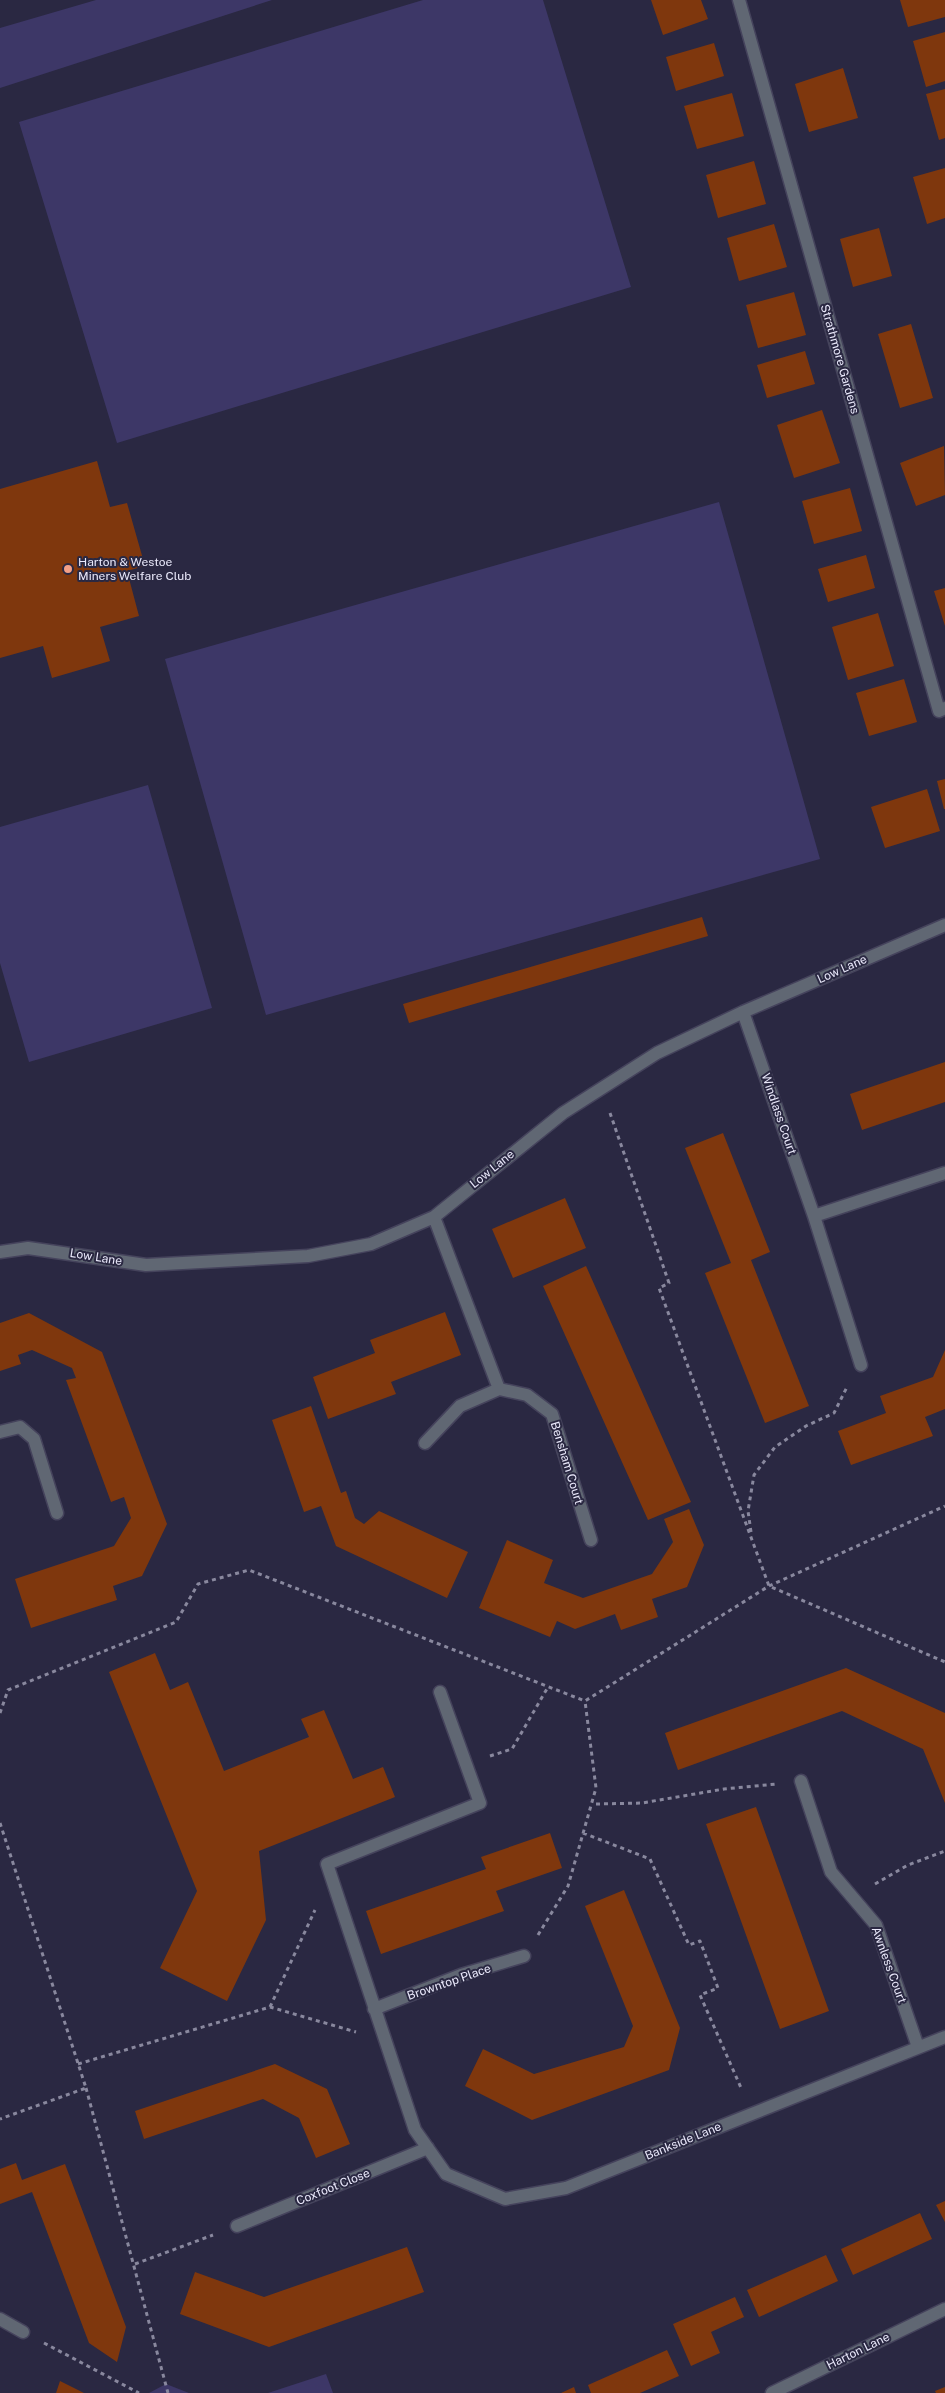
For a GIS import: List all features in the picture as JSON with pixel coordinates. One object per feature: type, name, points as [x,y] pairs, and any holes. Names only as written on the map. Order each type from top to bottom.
[{"type":"street","name":"Strathmore Gardens","points":[[739,0],[939,711],[945,708]]},
{"type":"street","name":"Low Lane","points":[[0,1252],[28,1248],[146,1265],[308,1256],[371,1244],[434,1217],[562,1113],[657,1053],[743,1012],[945,925]]},
{"type":"street","name":"Windlass Court","points":[[743,1012],[814,1216],[861,1365]]},
{"type":"street","points":[[814,1216],[945,1173]]},
{"type":"street","points":[[425,1443],[460,1406],[499,1389],[434,1217]]},
{"type":"street","name":"Bensham Court","points":[[499,1389],[527,1395],[552,1414],[591,1540]]},
{"type":"street","points":[[0,1432],[20,1427],[34,1439],[57,1513]]},
{"type":"street","points":[[428,2148],[415,2130],[330,1878],[327,1864],[480,1803],[440,1692]]},
{"type":"street","name":"Awnless Court","points":[[801,1781],[831,1872],[876,1926],[918,2047]]},
{"type":"street","name":"Browntop Place","points":[[374,2009],[462,1976],[524,1956]]},
{"type":"street","name":"Bankside Lane","points":[[428,2148],[446,2174],[505,2199],[566,2188],[945,2037]]},
{"type":"street","name":"Coxfoot Close","points":[[237,2226],[428,2148]]},
{"type":"street","name":"Harton Lane","points":[[772,2393],[945,2309]]},
{"type":"street","points":[[0,2319],[23,2332]]},
{"type":"path","points":[[601,1088],[669,1283],[660,1288],[769,1586],[945,1662]]},
{"type":"path","points":[[752,1540],[748,1511],[754,1475],[775,1447],[806,1426],[834,1413],[842,1395],[861,1365]]},
{"type":"path","points":[[584,1701],[769,1586],[945,1506]]},
{"type":"path","points":[[0,1713],[8,1690],[176,1622],[198,1584],[249,1570],[584,1701]]},
{"type":"path","points":[[466,1764],[512,1749],[548,1687]]},
{"type":"path","points":[[524,1956],[568,1886],[596,1788],[584,1701]]},
{"type":"path","points":[[596,1804],[642,1803],[724,1789],[801,1781]]},
{"type":"path","points":[[0,1824],[86,2088],[135,2264],[168,2393]]},
{"type":"path","points":[[583,1832],[650,1859],[689,1945],[700,1941],[718,1988],[700,1995],[752,2113]]},
{"type":"path","points":[[852,1897],[908,1865],[945,1851]]},
{"type":"path","points":[[270,2007],[330,1878]]},
{"type":"path","points":[[78,2064],[270,2007],[385,2040]]},
{"type":"path","points":[[0,2119],[86,2088]]},
{"type":"path","points":[[135,2264],[237,2226]]},
{"type":"path","points":[[23,2332],[139,2393]]},
{"type":"shaded area","points":[[96,0],[272,0],[0,88],[0,28]]},
{"type":"shaded area","points":[[423,0],[543,0],[631,287],[117,443],[19,122]]},
{"type":"shaded area","points":[[719,502],[820,859],[266,1015],[165,659]]},
{"type":"shaded area","points":[[148,785],[212,1008],[29,1062],[0,963],[0,827]]},
{"type":"shaded area","points":[[326,2374],[333,2393],[268,2393]]},
{"type":"shaded area","points":[[166,2384],[189,2393],[149,2393]]},
{"type":"building","points":[[651,0],[701,0],[708,19],[663,35]]},
{"type":"building","points":[[900,0],[945,0],[945,17],[908,27]]},
{"type":"building","points":[[945,32],[945,81],[926,87],[913,41]]},
{"type":"building","points":[[714,43],[724,76],[676,91],[666,57]]},
{"type":"building","points":[[843,68],[858,118],[809,132],[795,84]]},
{"type":"building","points":[[945,89],[945,138],[939,140],[926,94]]},
{"type":"building","points":[[732,93],[744,136],[697,149],[684,106]]},
{"type":"building","points":[[754,161],[766,204],[718,218],[706,175]]},
{"type":"building","points":[[945,168],[945,218],[927,224],[913,177]]},
{"type":"building","points":[[774,224],[787,267],[739,281],[727,238]]},
{"type":"building","points":[[879,228],[892,276],[853,287],[840,239]]},
{"type":"building","points":[[794,292],[806,335],[758,348],[746,305]]},
{"type":"building","points":[[911,324],[933,398],[900,408],[878,334]]},
{"type":"building","points":[[805,351],[815,384],[767,398],[757,365]]},
{"type":"building","points":[[822,410],[840,463],[794,478],[777,425]]},
{"type":"building","points":[[944,446],[945,495],[916,506],[900,463]]},
{"type":"building","name":"Harton & Westoe Miners Welfare Club","points":[[97,461],[110,507],[127,503],[145,566],[127,571],[139,616],[100,627],[110,661],[52,678],[43,646],[0,658],[0,489]]},
{"type":"building","points":[[850,488],[862,531],[814,544],[802,501]]},
{"type":"building","points":[[866,555],[875,588],[828,602],[818,569]]},
{"type":"building","points":[[945,588],[945,626],[934,591]]},
{"type":"building","points":[[878,613],[894,666],[848,680],[832,627]]},
{"type":"building","points":[[904,679],[917,722],[869,736],[856,693]]},
{"type":"building","points":[[945,779],[945,809],[944,809],[937,781]]},
{"type":"building","points":[[927,789],[940,831],[885,848],[871,807]]},
{"type":"building","points":[[702,917],[708,936],[409,1023],[403,1004]]},
{"type":"building","points":[[945,1062],[945,1102],[862,1130],[850,1094]]},
{"type":"building","points":[[723,1133],[770,1252],[751,1260],[809,1406],[765,1423],[705,1273],[731,1263],[685,1148]]},
{"type":"building","points":[[565,1198],[586,1248],[513,1278],[492,1229]]},
{"type":"building","points":[[586,1266],[691,1502],[648,1520],[543,1286]]},
{"type":"building","points":[[445,1312],[461,1355],[391,1382],[396,1394],[328,1419],[313,1377],[375,1353],[370,1340]]},
{"type":"building","points":[[29,1313],[102,1352],[167,1524],[142,1576],[113,1586],[117,1600],[31,1628],[15,1579],[114,1546],[131,1518],[124,1497],[111,1502],[66,1380],[76,1378],[72,1368],[32,1350],[18,1355],[21,1364],[0,1371],[0,1323]]},
{"type":"building","points":[[945,1350],[945,1409],[925,1417],[933,1436],[851,1465],[838,1431],[886,1413],[880,1396],[933,1377]]},
{"type":"building","points":[[311,1406],[341,1493],[346,1491],[355,1518],[364,1524],[379,1511],[468,1552],[447,1598],[336,1546],[321,1506],[304,1512],[272,1420]]},
{"type":"building","points":[[689,1509],[704,1545],[687,1587],[652,1599],[658,1617],[621,1630],[615,1614],[575,1629],[557,1621],[550,1637],[479,1608],[507,1540],[553,1560],[544,1583],[583,1598],[652,1574],[673,1542],[664,1519]]},
{"type":"building","points":[[155,1653],[170,1690],[188,1682],[224,1771],[309,1737],[301,1719],[324,1710],[353,1779],[383,1767],[395,1797],[259,1851],[266,1920],[227,2001],[160,1968],[197,1891],[109,1672]]},
{"type":"building","points":[[846,1668],[945,1713],[945,1803],[923,1749],[842,1711],[678,1770],[665,1733]]},
{"type":"building","points":[[756,1807],[829,2011],[780,2029],[706,1824]]},
{"type":"building","points":[[550,1833],[562,1868],[496,1891],[504,1911],[381,1954],[366,1911],[486,1869],[481,1857]]},
{"type":"building","points":[[624,1890],[680,2028],[669,2070],[532,2120],[465,2086],[483,2049],[534,2074],[624,2047],[633,2026],[585,1906]]},
{"type":"building","points":[[275,2064],[327,2089],[350,2144],[316,2158],[299,2118],[263,2099],[144,2139],[135,2111]]},
{"type":"building","points":[[16,2163],[22,2180],[65,2164],[126,2327],[117,2362],[89,2343],[32,2192],[0,2204],[0,2169]]},
{"type":"building","points":[[945,2201],[945,2222],[936,2205]]},
{"type":"building","points":[[920,2213],[932,2239],[853,2275],[841,2249]]},
{"type":"building","points":[[407,2247],[424,2292],[269,2347],[180,2314],[195,2272],[264,2297]]},
{"type":"building","points":[[826,2255],[838,2281],[759,2317],[747,2290]]},
{"type":"building","points":[[735,2297],[744,2317],[711,2332],[720,2353],[691,2366],[673,2324]]},
{"type":"building","points":[[667,2350],[679,2376],[640,2393],[591,2393],[588,2385]]},
{"type":"building","points":[[60,2381],[84,2393],[56,2393]]},
{"type":"building","points":[[574,2387],[576,2393],[561,2393]]},
{"type":"building","points":[[945,2387],[945,2393],[936,2393],[935,2391]]},
{"type":"place","name":"Harton & Westoe Miners Welfare Club","points":[[68,569]]}]
